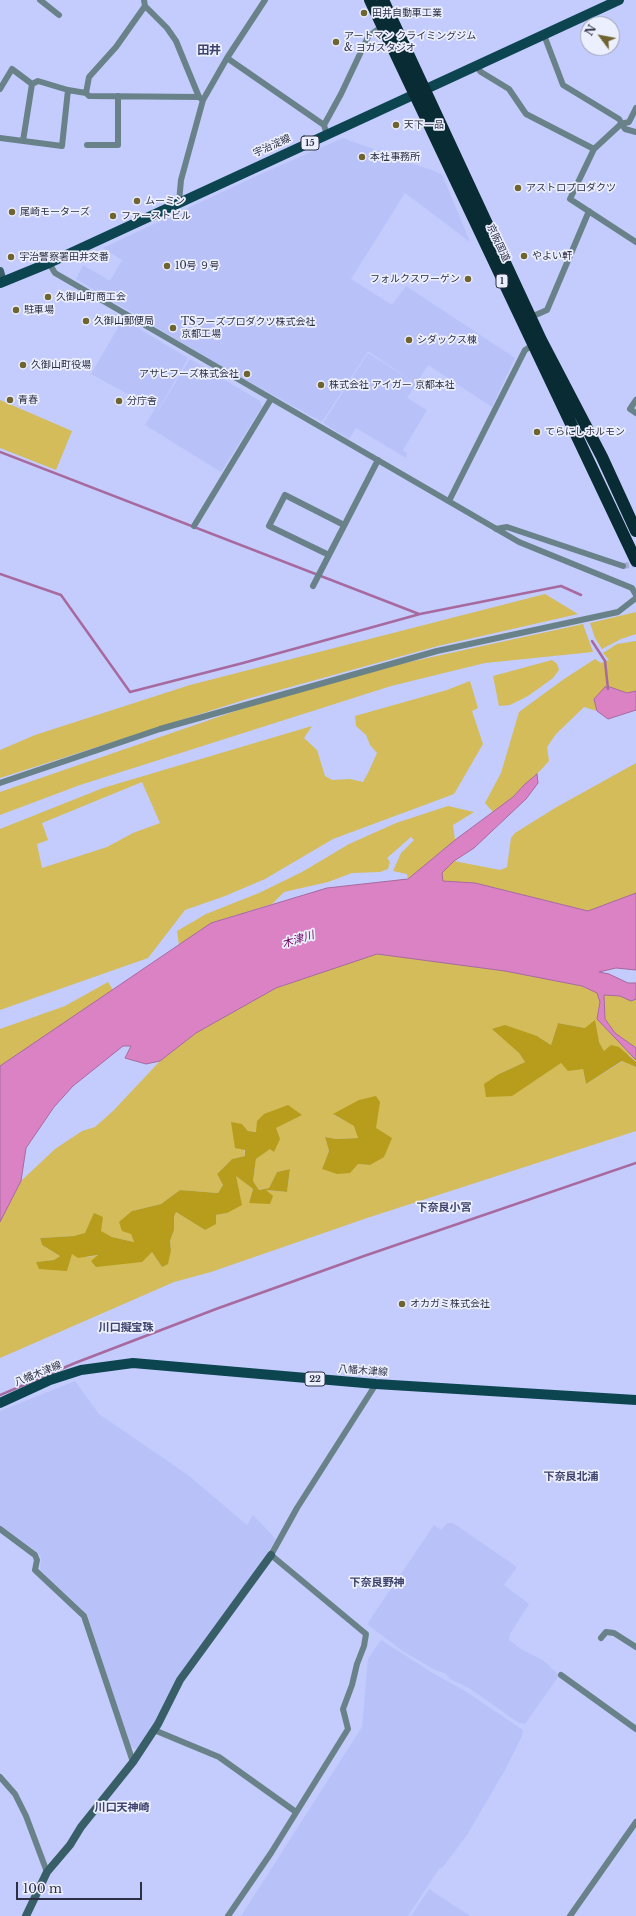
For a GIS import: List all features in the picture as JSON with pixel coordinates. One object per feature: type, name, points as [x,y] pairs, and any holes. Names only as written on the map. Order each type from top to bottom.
[{"type":"highway","name":"京阪国道","points":[[370,0],[382,26],[419,91],[602,457],[636,531]]},
{"type":"highway","name":"京阪国道","points":[[385,2],[419,91],[533,345],[636,560]]},
{"type":"main road","name":"宇治淀線","points":[[2,283],[179,202],[325,130],[476,66],[619,0]]},
{"type":"main road","name":"八幡木津線","points":[[0,1403],[50,1380],[81,1370],[133,1364],[376,1384],[636,1400]]},
{"type":"street","points":[[40,0],[59,15]]},
{"type":"street","points":[[179,202],[180,180],[201,98],[265,0]]},
{"type":"street","points":[[86,93],[89,77],[116,47],[144,3],[167,28],[176,41],[201,98]]},
{"type":"street","points":[[227,58],[325,130],[368,37],[382,26]]},
{"type":"street","points":[[544,35],[563,85],[619,119],[625,129],[636,132]]},
{"type":"street","points":[[476,66],[481,72],[508,89],[526,114],[594,149]]},
{"type":"street","points":[[0,89],[12,69],[32,84]]},
{"type":"street","points":[[32,84],[38,81],[68,90],[86,93],[89,96],[201,98]]},
{"type":"street","points":[[23,141],[32,84]]},
{"type":"street","points":[[0,138],[62,146],[68,90]]},
{"type":"street","points":[[87,145],[118,145],[118,96]]},
{"type":"street","points":[[636,108],[629,122],[621,124],[594,149],[570,199],[636,242]]},
{"type":"street","points":[[531,317],[547,310],[589,211]]},
{"type":"street","points":[[0,783],[160,729],[422,655],[618,612],[636,596],[632,588],[532,548],[496,529],[54,273],[49,262]]},
{"type":"street","points":[[0,271],[2,283]]},
{"type":"street","points":[[449,501],[525,350],[533,345]]},
{"type":"street","points":[[194,526],[271,399]]},
{"type":"street","points":[[636,400],[630,409],[636,413]]},
{"type":"street","points":[[313,586],[378,460]]},
{"type":"street","points":[[328,555],[269,526],[285,495],[344,525]]},
{"type":"street","points":[[496,529],[507,527],[623,566]]},
{"type":"street","points":[[26,1916],[46,1872],[70,1845],[80,1827],[133,1762],[154,1730],[180,1680],[271,1555],[297,1508],[376,1384]]},
{"type":"street","points":[[0,1529],[35,1555],[37,1560],[35,1570],[84,1616],[133,1762]]},
{"type":"street","points":[[228,1916],[348,1729],[343,1709],[364,1646],[366,1634],[271,1555]]},
{"type":"street","points":[[601,1638],[606,1632],[614,1632],[636,1647]]},
{"type":"street","points":[[561,1675],[636,1729]]},
{"type":"street","points":[[154,1730],[219,1757],[296,1812]]},
{"type":"street","points":[[0,1777],[15,1794],[26,1816],[46,1872]]},
{"type":"street","points":[[570,1916],[636,1822]]},
{"type":"shaded area","points":[[343,138],[442,174],[470,242],[405,193],[351,279],[392,305],[406,286],[515,358],[492,407],[428,365],[407,398],[427,410],[403,450],[407,453],[406,458],[356,428],[349,439],[323,423],[368,353],[415,383],[368,351],[322,422],[224,368],[76,279],[83,265],[110,281],[122,260],[103,248],[254,177]]},
{"type":"shaded area","points":[[123,319],[188,358],[158,410],[156,409],[158,411],[190,359],[260,401],[262,407],[221,472],[145,425],[155,409],[91,374]]},
{"type":"shaded area","points":[[0,400],[72,431],[56,470],[0,448]]},
{"type":"shaded area","points":[[545,594],[578,614],[438,646],[247,699],[0,778],[0,750],[35,735],[190,685]]},
{"type":"shaded area","points":[[636,612],[636,634],[621,639],[602,649],[595,638],[590,623]]},
{"type":"shaded area","points":[[583,624],[593,652],[485,663],[391,686],[80,785],[0,815],[0,792],[256,704],[368,671]]},
{"type":"shaded area","points":[[636,641],[636,691],[627,693],[610,687],[594,699],[597,711],[584,707],[556,734],[547,747],[549,761],[513,797],[493,812],[485,803],[501,773],[519,712],[564,679],[595,659],[601,663],[609,660],[603,653],[617,644]]},
{"type":"shaded area","points":[[552,660],[557,664],[559,670],[553,678],[528,696],[510,705],[499,706],[493,676]]},
{"type":"shaded area","points":[[470,681],[478,708],[472,711],[483,744],[454,794],[333,839],[265,879],[225,896],[185,910],[148,958],[0,1010],[0,829],[103,788],[312,726],[304,738],[317,750],[325,776],[332,780],[350,779],[363,782],[377,753],[370,745],[366,735],[356,726],[355,716],[447,690]],"holes":[[[142,782],[160,823],[133,833],[107,847],[42,868],[37,844],[48,840],[42,823]]]},
{"type":"shaded area","points":[[636,763],[636,893],[588,911],[475,883],[443,881],[441,873],[454,861],[500,870],[507,867],[511,838],[515,833],[555,808]]},
{"type":"shaded area","points":[[448,806],[474,812],[453,825],[455,840],[408,879],[407,874],[393,871],[401,853],[414,840],[411,837],[387,858],[390,862],[388,869],[380,872],[352,873],[328,882],[284,892],[272,904],[211,923],[179,945],[177,931],[206,914],[259,893],[302,872],[349,844],[396,823]]},
{"type":"shaded area","points":[[377,954],[505,971],[582,986],[597,993],[600,1002],[597,1019],[636,1060],[636,1062],[629,1055],[604,1051],[599,1042],[585,1028],[558,1023],[551,1045],[537,1036],[493,1029],[519,1053],[525,1062],[499,1074],[561,1063],[583,1069],[586,1084],[623,1061],[636,1067],[636,1131],[367,1218],[211,1272],[174,1282],[0,1358],[0,1222],[21,1181],[55,1149],[82,1131],[95,1127],[113,1111],[160,1061],[196,1033],[276,988]],"holes":[[[301,1115],[275,1128],[274,1152],[270,1148],[256,1159],[253,1181],[259,1190],[269,1188],[277,1172],[290,1169],[287,1192],[265,1190],[249,1203],[253,1189],[235,1175],[227,1213],[216,1215],[205,1230],[176,1212],[174,1217],[174,1230],[170,1241],[171,1250],[162,1267],[152,1252],[88,1257],[72,1253],[67,1270],[37,1262],[54,1260],[60,1256],[42,1245],[40,1238],[74,1236],[100,1231],[112,1237],[134,1242],[131,1234],[132,1211],[161,1204],[180,1190],[218,1193],[223,1185],[217,1174],[232,1159],[245,1156],[242,1124],[248,1131],[257,1132]],[[334,1115],[377,1116],[370,1165],[358,1164],[322,1169],[329,1151],[325,1137],[336,1139],[358,1138],[355,1126]]]},
{"type":"shaded area","points":[[108,982],[113,990],[0,1066],[0,1029],[65,1006]]},
{"type":"shaded area","points":[[604,994],[620,996],[631,1001],[636,999],[636,1048],[615,1033],[605,1019]]},
{"type":"shaded area","points":[[595,1020],[599,1042],[604,1051],[611,1045],[619,1047],[636,1062],[636,1067],[622,1061],[586,1084],[583,1069],[568,1071],[561,1063],[512,1096],[486,1097],[484,1084],[499,1074],[525,1062],[519,1053],[492,1029],[505,1025],[537,1036],[551,1045],[558,1023],[585,1028]]},
{"type":"shaded area","points":[[376,1096],[380,1102],[376,1128],[392,1138],[384,1157],[370,1165],[358,1164],[350,1173],[337,1174],[322,1169],[329,1151],[325,1137],[336,1139],[358,1138],[354,1126],[333,1114],[359,1100]]},
{"type":"shaded area","points":[[288,1105],[302,1115],[276,1128],[280,1139],[274,1152],[270,1149],[256,1159],[253,1181],[259,1190],[269,1188],[277,1172],[290,1169],[287,1192],[266,1190],[273,1196],[270,1204],[249,1203],[253,1189],[236,1176],[242,1205],[227,1213],[216,1215],[216,1224],[205,1230],[176,1212],[174,1217],[174,1230],[170,1241],[171,1250],[168,1264],[162,1267],[152,1252],[142,1262],[96,1267],[91,1261],[98,1255],[78,1258],[72,1254],[67,1271],[39,1269],[36,1262],[54,1260],[60,1256],[42,1245],[40,1238],[74,1236],[85,1233],[94,1213],[103,1217],[101,1231],[112,1237],[134,1242],[131,1234],[122,1231],[119,1222],[132,1211],[161,1204],[180,1190],[218,1193],[223,1185],[217,1174],[232,1159],[245,1156],[245,1150],[235,1148],[231,1122],[242,1124],[248,1131],[256,1132],[257,1121],[264,1114]]},
{"type":"shaded area","points":[[75,1381],[99,1414],[188,1475],[247,1525],[253,1515],[276,1539],[140,1746],[136,1749],[130,1746],[87,1614],[40,1570],[41,1557],[36,1551],[0,1525],[0,1411]]},
{"type":"shaded area","points":[[447,1523],[453,1523],[517,1567],[504,1585],[529,1604],[510,1634],[509,1640],[521,1649],[544,1661],[557,1673],[558,1677],[525,1724],[519,1723],[469,1688],[450,1679],[446,1674],[433,1669],[401,1650],[367,1624],[434,1525],[441,1530]]},
{"type":"shaded area","points":[[381,1640],[436,1675],[465,1691],[523,1730],[522,1736],[506,1768],[467,1835],[443,1867],[439,1869],[408,1916],[241,1916],[362,1727],[368,1659]]},
{"type":"shaded area","points":[[429,1889],[470,1916],[411,1916]]},
{"type":"water","points":[[605,687],[610,687],[627,693],[636,691],[636,710],[608,719],[597,711],[594,699]]},
{"type":"water","name":"木津川","points":[[537,774],[538,783],[526,799],[474,848],[454,861],[442,873],[443,881],[475,883],[588,911],[636,893],[636,970],[616,968],[599,972],[609,974],[628,983],[636,983],[636,999],[631,1001],[620,996],[604,995],[605,1019],[615,1033],[636,1048],[636,1060],[597,1019],[600,1002],[597,993],[582,986],[505,971],[377,954],[276,988],[196,1033],[160,1061],[146,1064],[125,1058],[131,1046],[123,1046],[73,1086],[54,1107],[26,1148],[21,1181],[0,1222],[0,1066],[211,923],[327,888],[408,879],[455,840],[513,797]]},
{"type":"waterway","points":[[0,452],[419,614]]},
{"type":"waterway","points":[[0,574],[61,595],[130,692],[243,663],[420,614],[561,586],[581,595]]},
{"type":"waterway","points":[[592,641],[605,661],[608,689]]},
{"type":"waterway","points":[[0,1395],[75,1363],[216,1309],[364,1256],[636,1163]]},
{"type":"tunnel","points":[[623,566],[636,564]]},
{"type":"place","name":"田井自動車工業","points":[[364,13]]},
{"type":"place","name":"アートマン クライミングジム & ヨガスタジオ","points":[[336,42]]},
{"type":"place","name":"天下一品","points":[[396,125]]},
{"type":"place","name":"本社事務所","points":[[362,157]]},
{"type":"place","name":"アストロプロダクツ","points":[[518,188]]},
{"type":"place","name":"ムーミン","points":[[137,201]]},
{"type":"place","name":"尾崎モーターズ","points":[[12,212]]},
{"type":"place","name":"ファーストビル","points":[[113,216]]},
{"type":"place","name":"やよい軒","points":[[524,256]]},
{"type":"place","name":"宇治警察署田井交番","points":[[11,257]]},
{"type":"place","name":"10号 ９号","points":[[167,266]]},
{"type":"place","name":"フォルクスワーゲン","points":[[468,279]]},
{"type":"place","name":"久御山町商工会","points":[[48,297]]},
{"type":"place","name":"駐車場","points":[[16,310]]},
{"type":"place","name":"久御山郵便局","points":[[86,321]]},
{"type":"place","name":"TSフーズプロダクツ株式会社 京都工場","points":[[173,328]]},
{"type":"place","name":"シダックス棟","points":[[409,340]]},
{"type":"place","name":"久御山町役場","points":[[23,365]]},
{"type":"place","name":"アサヒフーズ株式会社","points":[[247,374]]},
{"type":"place","name":"株式会社 アイガー 京都本社","points":[[321,385]]},
{"type":"place","name":"青春","points":[[10,400]]},
{"type":"place","name":"分庁舎","points":[[119,401]]},
{"type":"place","name":"てらにしホルモン","points":[[537,432]]},
{"type":"place","name":"オカガミ株式会社","points":[[402,1304]]},
{"type":"district","name":"田井","points":[[209,51]]},
{"type":"district","name":"下奈良小宮","points":[[444,1208]]},
{"type":"district","name":"川口擬宝珠","points":[[126,1328]]},
{"type":"district","name":"下奈良北浦","points":[[571,1477]]},
{"type":"district","name":"下奈良野神","points":[[377,1583]]},
{"type":"district","name":"川口天神崎","points":[[122,1808]]}]
